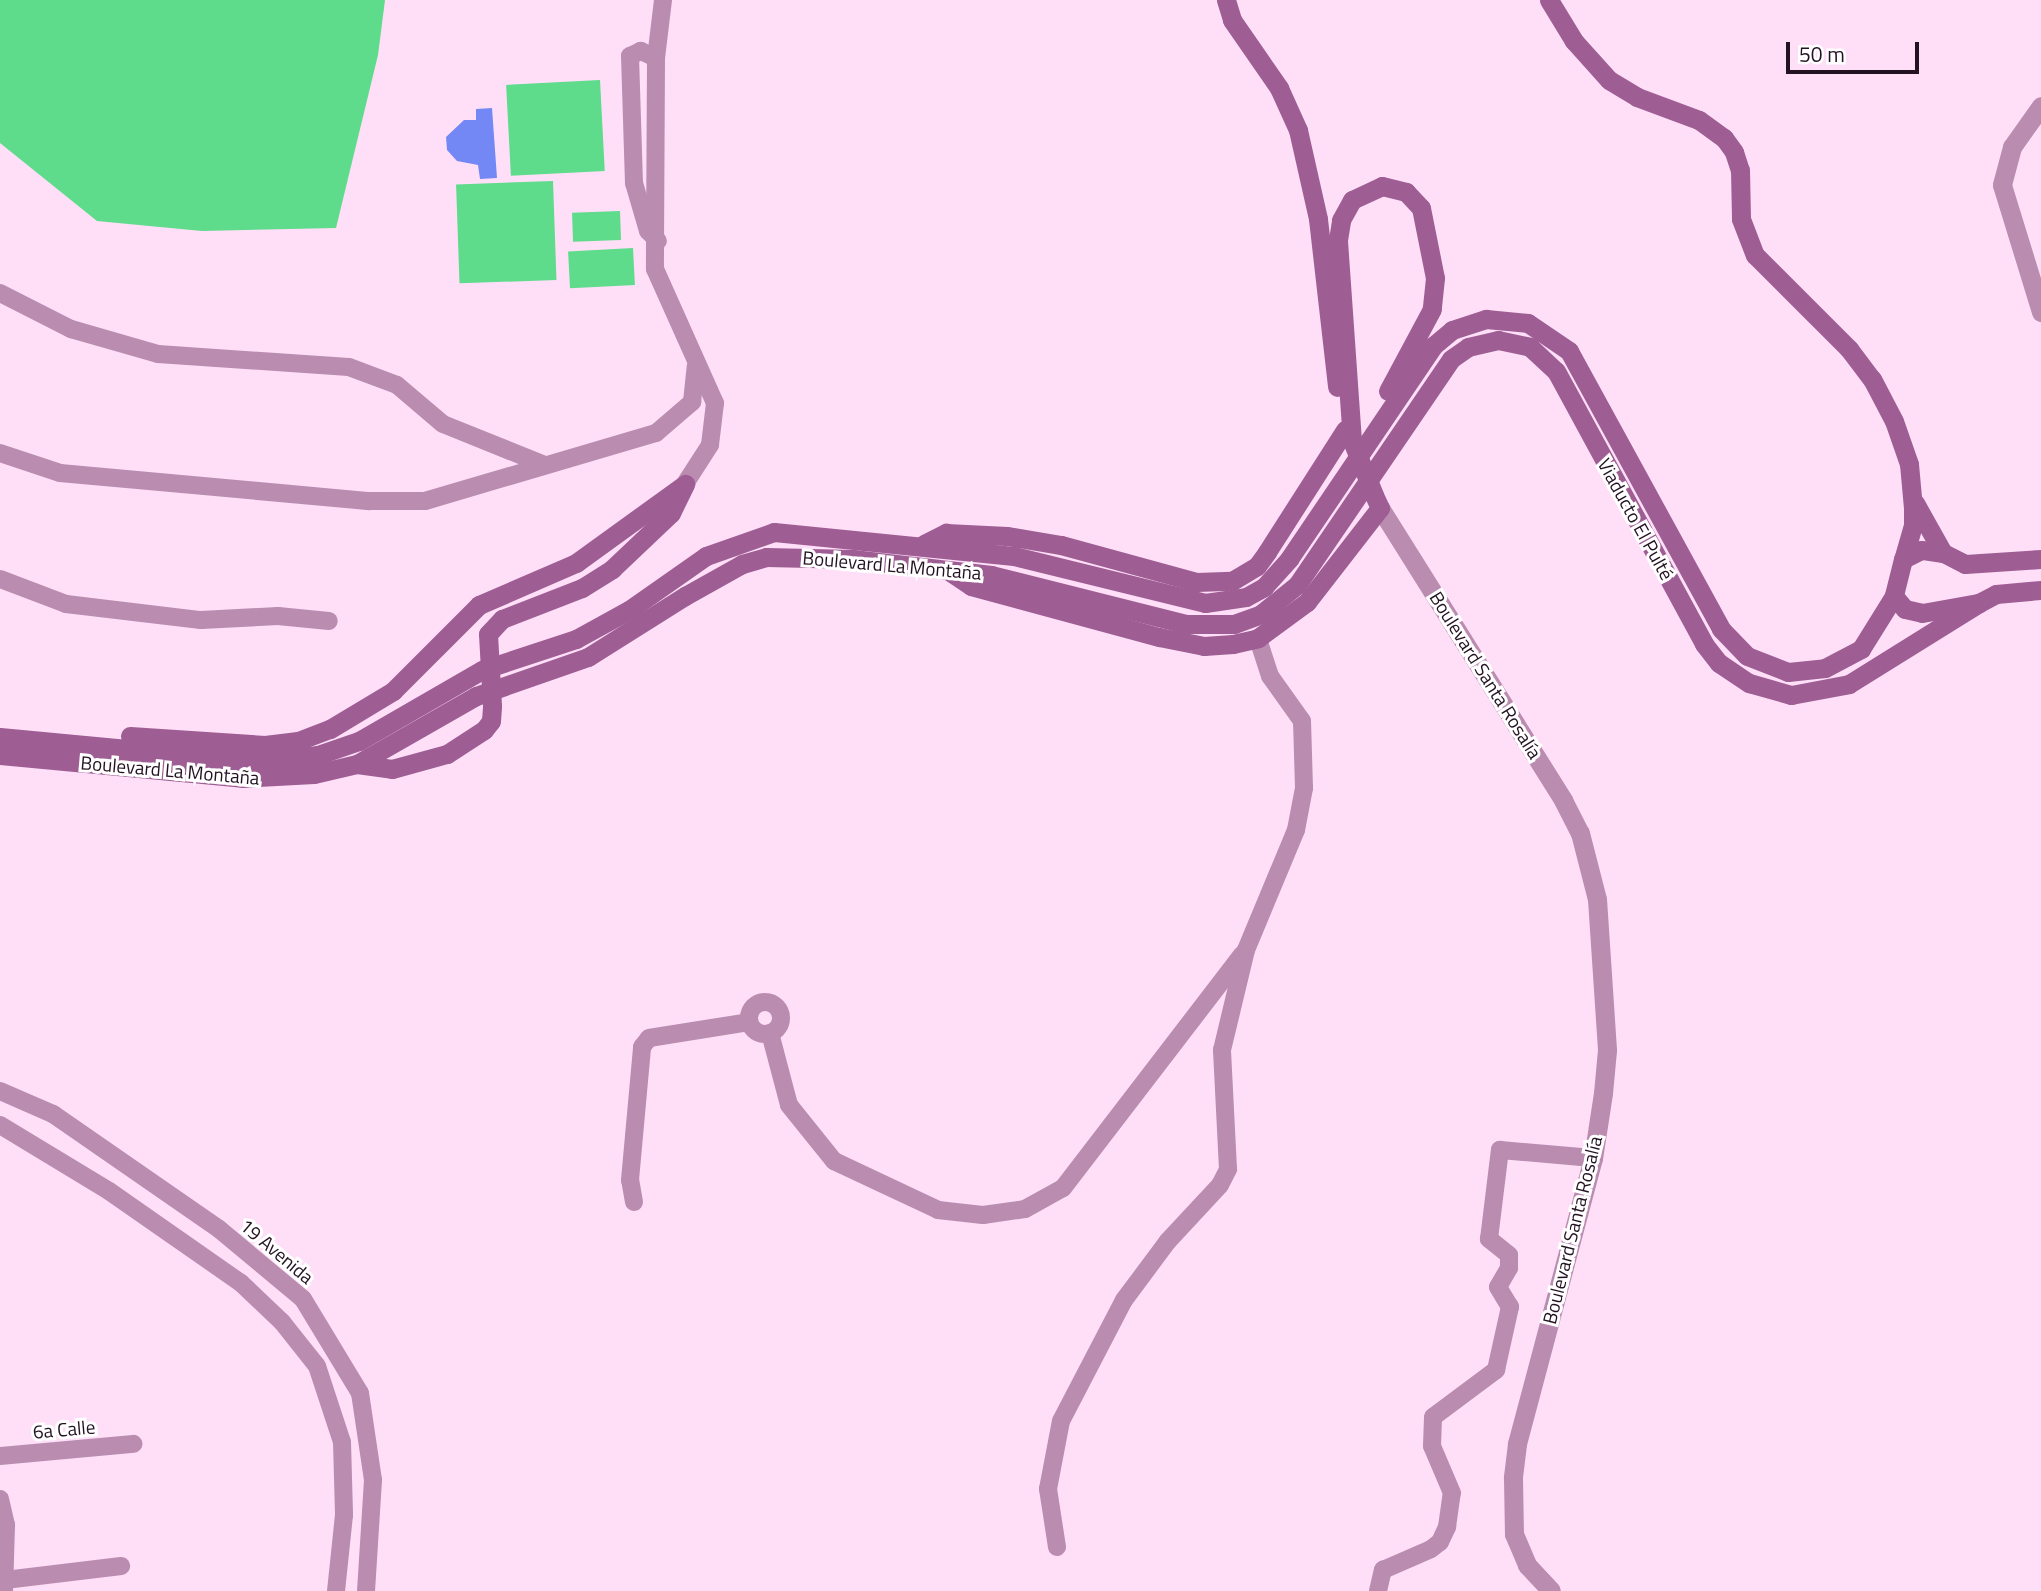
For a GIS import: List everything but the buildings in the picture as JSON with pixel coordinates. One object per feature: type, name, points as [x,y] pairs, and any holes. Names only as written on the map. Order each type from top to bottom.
[{"type":"main road","points":[[945,568],[971,586],[1159,637],[1204,646],[1258,638],[1307,602],[1377,501],[1348,435],[1318,219],[1298,130],[1279,88],[1232,20],[1226,0]]},
{"type":"main road","name":"Viaducto El Pulté","points":[[1340,479],[1433,346],[1452,330],[1486,318],[1528,323],[1558,339],[1577,362],[1721,629],[1747,656],[1788,672],[1825,668],[1861,649],[1894,596],[1913,525],[1909,464],[1872,379],[1818,314],[1763,264],[1747,240],[1741,219],[1740,170],[1724,138],[1699,120],[1637,97],[1609,80],[1574,41],[1549,0]]},
{"type":"main road","points":[[925,544],[946,533],[1037,539],[1196,582],[1232,580],[1257,566],[1348,435],[1338,240],[1341,220],[1352,200],[1382,186],[1406,192],[1421,208],[1435,278],[1432,309],[1387,393],[1385,412]]},
{"type":"main road","name":"Viaducto El Pulté","points":[[1354,499],[1451,359],[1488,341],[1514,341],[1539,352],[1556,371],[1704,644],[1720,663],[1749,683],[1791,695],[1849,684],[1979,603]]},
{"type":"main road","name":"Boulevard La Montaña","points":[[0,737],[264,762],[318,755],[359,741],[482,670],[576,639],[629,610],[706,556],[739,541],[774,532],[925,544],[1014,556],[1186,600],[1225,602],[1264,587],[1277,574],[1340,479]]},
{"type":"main road","points":[[357,764],[392,769],[447,754],[484,730],[491,721],[488,634],[491,626],[502,619],[582,588],[612,569],[671,513],[685,484]]},
{"type":"main road","points":[[95,745],[129,736],[265,745],[298,741],[330,729],[393,691],[479,606],[576,563],[685,484]]},
{"type":"main road","points":[[1909,493],[1944,553]]},
{"type":"main road","name":"Boulevard La Montaña","points":[[0,755],[242,778],[314,774],[357,764],[476,696],[588,657],[743,564],[766,557],[799,556],[945,568],[1082,594],[1186,624],[1234,624],[1261,614],[1297,585],[1354,499]]},
{"type":"main road","points":[[1903,558],[1922,550],[1944,553],[1965,564],[2041,559]]},
{"type":"main road","points":[[1894,596],[1905,609],[1922,613],[1979,603],[1996,594],[2041,590]]},
{"type":"street","points":[[663,0],[656,58],[658,241],[655,269],[696,366],[715,403],[715,423],[710,445],[685,484]]},
{"type":"street","points":[[656,58],[641,51],[630,56],[634,183],[648,231],[658,241]]},
{"type":"street","points":[[2041,106],[2012,147],[2002,185],[2041,312]]},
{"type":"street","points":[[0,293],[71,329],[158,354],[349,367],[397,385],[443,424],[545,465]]},
{"type":"street","points":[[0,453],[60,473],[370,501],[425,501],[656,433],[692,402],[696,366]]},
{"type":"street","name":"Boulevard Santa Rosalía","points":[[1377,501],[1580,833],[1598,910],[1607,1051],[1593,1158],[1517,1444],[1513,1478],[1514,1534],[1527,1565],[1550,1591]]},
{"type":"street","points":[[0,579],[66,604],[201,620],[278,616],[329,621]]},
{"type":"street","points":[[1057,1547],[1048,1489],[1061,1421],[1124,1300],[1168,1241],[1220,1185],[1228,1169],[1222,1050],[1246,950],[1296,830],[1304,789],[1301,721],[1270,676],[1258,638]]},
{"type":"street","points":[[770,1033],[789,1105],[834,1161],[938,1210],[983,1215],[1025,1209],[1063,1188],[1246,950]]},
{"type":"street","points":[[773,1004],[780,1022],[770,1033],[755,1031],[749,1022],[753,1007],[773,1004]]},
{"type":"street","points":[[634,1202],[630,1180],[642,1047],[649,1038],[749,1022]]},
{"type":"street","name":"19 Avenida","points":[[0,1091],[64,1121],[219,1229],[303,1299],[360,1393],[373,1480],[366,1591]]},
{"type":"street","points":[[0,1125],[109,1191],[241,1283],[282,1322],[317,1366],[342,1442],[344,1515],[336,1591]]},
{"type":"street","points":[[1378,1591],[1383,1570],[1431,1549],[1440,1542],[1447,1527],[1451,1482],[1432,1447],[1431,1422],[1496,1370],[1510,1307],[1498,1287],[1509,1268],[1509,1255],[1489,1239],[1500,1150],[1593,1158]]},
{"type":"street","name":"6a Calle","points":[[0,1456],[132,1444]]},
{"type":"street","points":[[0,1499],[6,1524],[4,1586],[121,1566]]},
{"type":"green space","points":[[0,0],[385,0],[378,55],[336,228],[202,231],[97,221],[0,143]]},
{"type":"green space","points":[[600,80],[605,171],[511,176],[506,85]]},
{"type":"green space","points":[[553,181],[556,280],[460,283],[456,184]]},
{"type":"green space","points":[[620,211],[621,240],[573,242],[572,213]]},
{"type":"green space","points":[[633,248],[635,285],[570,288],[568,251]]},
{"type":"water","points":[[492,108],[497,178],[480,179],[478,165],[457,161],[447,150],[446,137],[464,120],[476,120],[476,109]]}]
